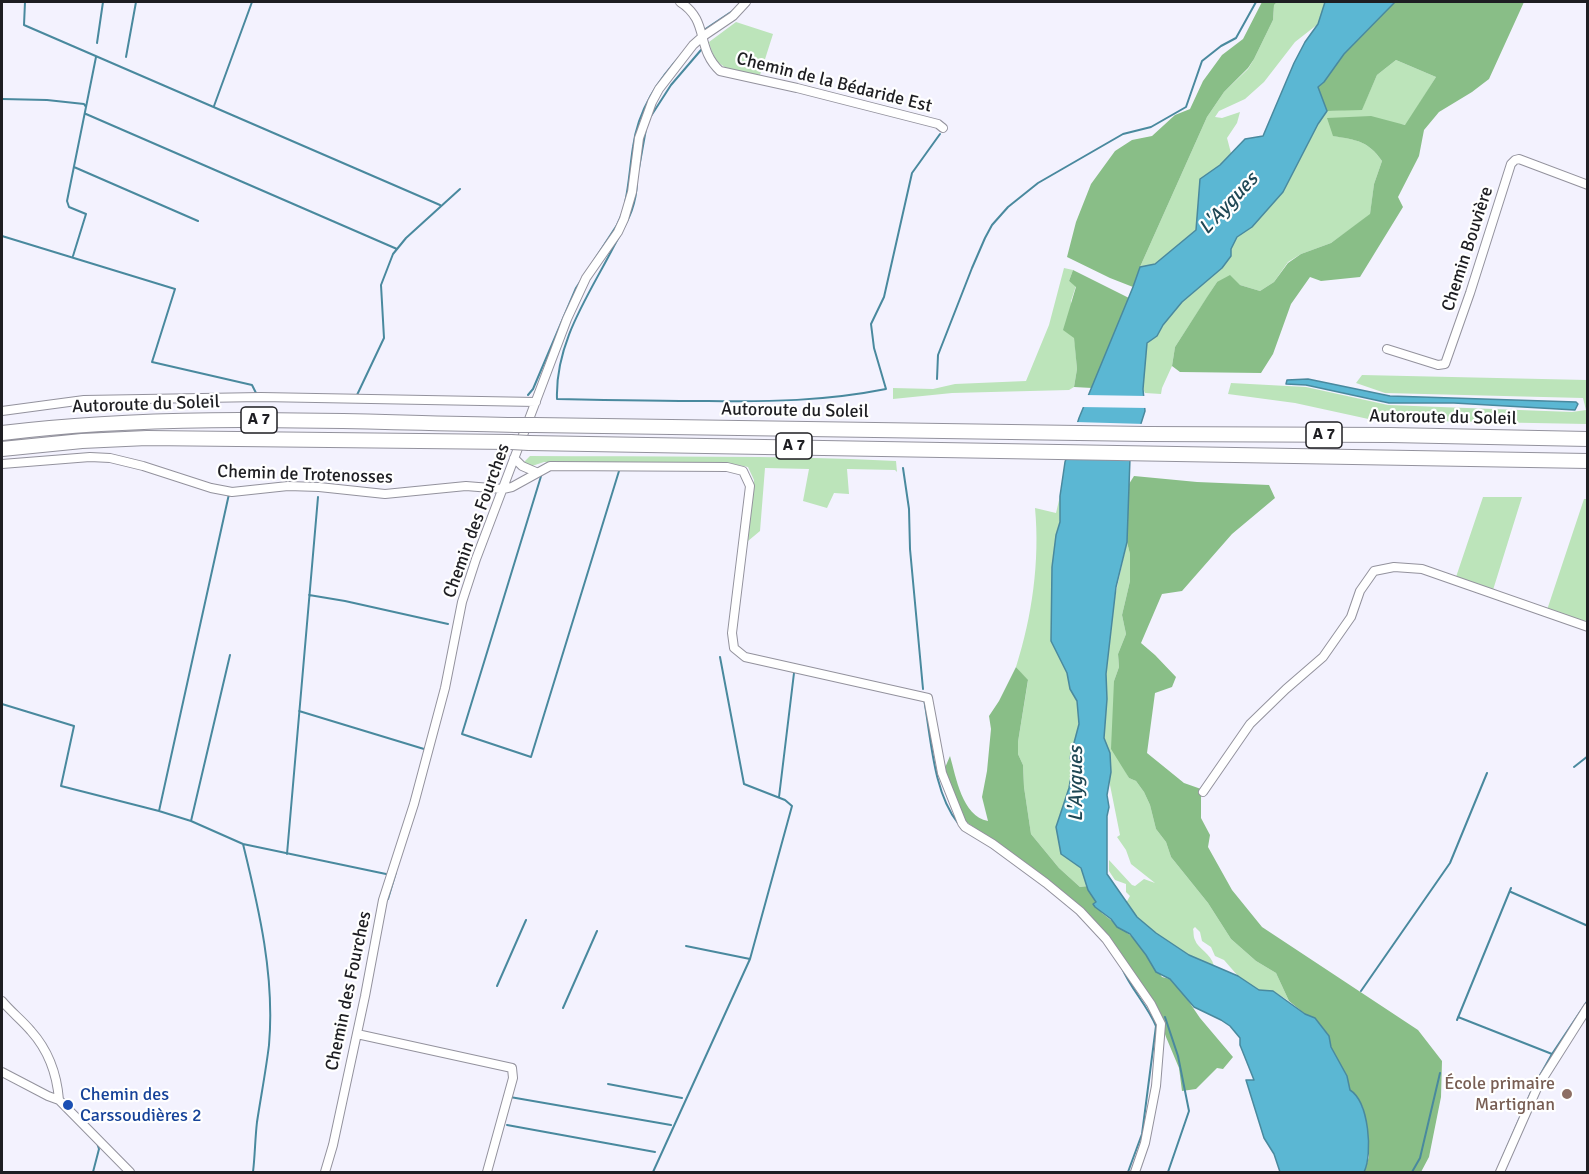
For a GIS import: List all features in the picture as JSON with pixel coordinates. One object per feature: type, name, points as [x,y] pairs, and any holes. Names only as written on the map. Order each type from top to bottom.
[{"type":"highway","name":"Autoroute du Soleil","points":[[2,433],[112,422],[182,420],[1147,435],[1379,435],[1587,439]]},
{"type":"highway","name":"Autoroute du Soleil","points":[[2,449],[82,441],[147,438],[1058,450],[1587,461]]},
{"type":"street","name":"Chemin de la Bédaride Est","points":[[680,2],[689,7],[697,18],[705,51],[712,64],[720,71],[938,124],[943,128]]},
{"type":"street","name":"Chemin des Fourches","points":[[325,1173],[357,1034],[383,900],[414,804],[445,688],[462,602],[476,559],[567,319],[586,278],[618,232],[624,219],[632,192],[639,138],[652,102],[659,89],[702,37],[732,16],[746,2]]},
{"type":"street","name":"Chemin Bouvière","points":[[1387,349],[1438,365],[1445,364],[1511,164],[1515,160],[1520,159],[1587,185]]},
{"type":"street","points":[[2,411],[96,400],[261,397],[535,406]]},
{"type":"street","name":"Chemin de Trotenosses","points":[[2,464],[90,457],[110,458],[232,492],[288,486],[385,494],[466,486],[503,489]]},
{"type":"street","points":[[514,458],[522,466],[536,472]]},
{"type":"street","points":[[503,489],[512,487],[550,466],[727,467],[743,471],[750,486],[732,633],[734,648],[745,657],[928,698],[942,773],[962,823],[1046,883],[1080,911],[1106,939],[1151,1004],[1161,1024],[1150,1120],[1135,1173]]},
{"type":"street","points":[[1203,792],[1250,724],[1323,657],[1351,617],[1360,591],[1374,571],[1395,567],[1422,569],[1587,627]]},
{"type":"street","points":[[2,1001],[31,1030],[42,1046],[52,1067],[59,1100]]},
{"type":"street","points":[[1500,1173],[1538,1086],[1587,1007]]},
{"type":"street","points":[[357,1034],[512,1068],[513,1078],[487,1173]]},
{"type":"street","points":[[2,1072],[59,1100],[130,1173]]},
{"type":"green space","points":[[1262,2],[1277,2],[1274,5],[1273,20],[1248,68],[1224,92],[1207,117],[1133,287],[1067,257],[1076,222],[1091,184],[1115,151],[1132,140],[1152,136],[1175,115],[1190,109],[1203,81],[1222,55],[1243,39]]},
{"type":"green space","points":[[1277,2],[1325,2],[1318,24],[1295,42],[1264,82],[1245,99],[1219,111],[1215,117],[1222,118],[1240,112],[1237,123],[1227,138],[1231,153],[1220,165],[1200,180],[1196,230],[1155,264],[1140,267],[1207,117],[1224,92],[1248,69],[1273,20],[1274,5]]},
{"type":"green space","points":[[1395,2],[1524,2],[1489,79],[1439,112],[1424,130],[1419,156],[1398,197],[1403,207],[1360,277],[1321,281],[1310,277],[1291,304],[1273,354],[1261,373],[1180,372],[1172,366],[1175,347],[1217,282],[1230,275],[1240,285],[1260,291],[1274,282],[1288,263],[1301,254],[1331,243],[1370,214],[1374,184],[1382,161],[1367,145],[1333,136],[1327,118],[1371,116],[1405,125],[1436,77],[1396,60],[1377,75],[1362,110],[1327,111],[1318,87],[1344,54]]},
{"type":"green space","points":[[736,22],[773,34],[760,75],[727,68],[721,65],[712,52],[709,42]]},
{"type":"green space","points":[[1396,60],[1436,77],[1406,125],[1398,124],[1334,136],[1367,145],[1382,161],[1374,184],[1370,215],[1331,243],[1301,254],[1288,262],[1274,282],[1260,291],[1217,282],[1175,347],[1172,366],[1161,394],[1145,393],[1143,389],[1147,343],[1157,336],[1182,302],[1222,268],[1231,256],[1231,249],[1237,237],[1252,226],[1283,192],[1327,111],[1362,109],[1377,75]]},
{"type":"green space","points":[[1064,268],[1073,270],[1069,281],[1076,286],[1071,301],[1077,369],[1074,387],[1069,390],[952,393],[893,399],[893,388],[933,389],[955,384],[1026,381],[1049,325]]},
{"type":"green space","points":[[1073,270],[1129,298],[1092,388],[1074,387],[1077,369],[1074,338],[1063,330],[1076,287],[1069,281]]},
{"type":"green space","points":[[1362,375],[1587,380],[1587,424],[1373,420],[1295,403],[1228,394],[1231,383],[1306,387],[1388,405],[1572,412],[1586,410],[1583,398],[1385,393],[1356,383]]},
{"type":"green space","points":[[530,456],[759,457],[896,461],[897,472],[895,470],[847,469],[849,494],[834,493],[827,508],[803,501],[809,469],[765,468],[760,531],[748,541],[754,480],[748,467],[733,464],[544,462],[529,467],[523,463]]},
{"type":"green space","points":[[1134,476],[1269,485],[1275,498],[1232,534],[1182,591],[1162,594],[1141,643],[1176,677],[1172,687],[1155,693],[1147,753],[1184,783],[1201,789],[1201,818],[1210,835],[1208,847],[1232,890],[1262,927],[1418,1030],[1442,1061],[1441,1097],[1429,1157],[1421,1172],[1364,1172],[1369,1157],[1363,1107],[1350,1090],[1347,1076],[1331,1047],[1329,1036],[1315,1018],[1305,1014],[1289,1001],[1276,973],[1256,961],[1231,939],[1208,903],[1171,857],[1166,842],[1156,829],[1144,792],[1136,781],[1129,778],[1111,749],[1114,681],[1119,667],[1118,654],[1126,634],[1122,615],[1130,581],[1130,554],[1127,542],[1129,484]]},
{"type":"green space","points":[[1060,496],[1060,522],[1052,567],[1051,641],[1067,673],[1070,689],[1077,701],[1079,724],[1070,758],[1073,765],[1069,788],[1056,827],[1061,854],[1081,868],[1088,886],[1080,887],[1059,868],[1031,834],[1023,765],[1018,754],[1028,681],[1016,667],[1033,589],[1036,548],[1035,508],[1056,513]]},
{"type":"green space","points":[[1483,497],[1522,497],[1493,590],[1456,577]]},
{"type":"green space","points":[[1584,499],[1587,499],[1587,625],[1547,610]]},
{"type":"green space","points":[[1127,542],[1130,554],[1130,581],[1122,615],[1126,634],[1118,654],[1119,667],[1114,681],[1122,765],[1129,778],[1136,781],[1144,792],[1156,829],[1166,842],[1171,857],[1208,903],[1231,939],[1256,961],[1276,973],[1289,1001],[1273,991],[1259,990],[1238,976],[1224,960],[1215,956],[1211,947],[1202,941],[1200,932],[1195,927],[1193,929],[1195,940],[1214,966],[1189,955],[1156,933],[1137,917],[1126,903],[1130,896],[1126,892],[1126,884],[1115,880],[1109,871],[1109,860],[1132,885],[1135,886],[1144,879],[1155,883],[1131,864],[1126,850],[1117,837],[1120,835],[1110,785],[1110,753],[1104,738],[1106,675],[1114,601]]},
{"type":"green space","points":[[1016,667],[1028,680],[1018,754],[1023,765],[1031,834],[1059,868],[1080,887],[1088,886],[1102,913],[1136,940],[1162,977],[1170,979],[1183,993],[1200,1018],[1233,1057],[1223,1069],[1217,1068],[1196,1089],[1182,1091],[1179,1068],[1155,1004],[1089,917],[1042,875],[965,821],[944,770],[950,756],[966,804],[979,818],[988,821],[982,797],[991,729],[989,716]]},
{"type":"water","name":"L'Aygues","points":[[1325,2],[1395,2],[1344,54],[1318,87],[1327,111],[1283,192],[1252,227],[1237,237],[1231,249],[1231,256],[1222,268],[1182,302],[1157,336],[1147,343],[1143,389],[1145,411],[1130,458],[1127,542],[1116,587],[1106,674],[1104,738],[1110,753],[1111,772],[1107,795],[1109,807],[1107,874],[1137,917],[1156,933],[1189,955],[1238,976],[1259,990],[1273,991],[1305,1014],[1315,1018],[1329,1036],[1331,1047],[1347,1076],[1350,1090],[1356,1096],[1365,1116],[1369,1141],[1364,1172],[1280,1172],[1274,1154],[1264,1138],[1246,1080],[1254,1080],[1240,1045],[1240,1038],[1230,1026],[1194,1007],[1170,979],[1156,972],[1130,934],[1117,927],[1111,919],[1095,907],[1093,904],[1096,902],[1088,890],[1081,868],[1061,854],[1056,827],[1069,788],[1073,765],[1070,758],[1079,724],[1077,701],[1070,689],[1067,673],[1051,641],[1052,567],[1060,522],[1060,496],[1065,462],[1079,418],[1140,267],[1155,264],[1196,230],[1200,179],[1220,165],[1245,139],[1263,136],[1294,63],[1318,24]]},
{"type":"water","points":[[1308,379],[1390,396],[1576,402],[1578,404],[1575,410],[1454,403],[1389,403],[1306,385],[1286,384],[1287,380]]},
{"type":"pier","points":[[1085,395],[1147,396],[1148,408],[1080,407]]},
{"type":"pier","points":[[1075,422],[1145,424],[1137,447],[1063,459]]},
{"type":"waterway","points":[[25,2],[24,25],[440,205]]},
{"type":"waterway","points":[[97,43],[103,2]]},
{"type":"waterway","points":[[126,57],[136,2]]},
{"type":"waterway","points":[[214,106],[252,2]]},
{"type":"waterway","points":[[937,379],[938,355],[972,268],[992,225],[1008,207],[1038,183],[1123,134],[1151,127],[1186,107],[1202,61],[1236,38],[1256,2]]},
{"type":"waterway","points":[[704,30],[734,10]]},
{"type":"waterway","points":[[651,116],[671,85],[701,50]]},
{"type":"waterway","points":[[625,203],[639,120],[650,96],[683,53]]},
{"type":"waterway","points":[[86,107],[96,57]]},
{"type":"waterway","points":[[2,99],[47,100],[84,104],[86,107],[67,201],[69,207],[86,214],[73,256]]},
{"type":"waterway","points":[[86,114],[397,249]]},
{"type":"waterway","points":[[639,168],[646,129]]},
{"type":"waterway","points":[[637,182],[635,201],[630,216],[584,301],[568,338],[558,378],[557,399],[775,401],[864,393],[886,389],[874,348],[871,324],[884,297],[912,173],[940,134]]},
{"type":"waterway","points":[[74,167],[198,221]]},
{"type":"waterway","points":[[357,395],[384,338],[381,285],[393,254],[406,238],[460,189]]},
{"type":"waterway","points":[[528,395],[533,389],[576,288],[622,214]]},
{"type":"waterway","points":[[2,236],[175,289],[152,362],[252,385],[256,393]]},
{"type":"waterway","points":[[903,468],[909,509],[910,549],[923,689]]},
{"type":"waterway","points":[[542,473],[462,734],[531,757],[619,471]]},
{"type":"waterway","points":[[229,494],[159,811],[191,821],[243,844],[260,918],[270,994],[269,1045],[257,1122],[253,1172]]},
{"type":"waterway","points":[[287,854],[318,497]]},
{"type":"waterway","points":[[309,595],[448,624]]},
{"type":"waterway","points":[[191,821],[230,655]]},
{"type":"waterway","points":[[653,1172],[750,959],[792,806],[785,800],[744,784],[720,657]]},
{"type":"waterway","points":[[779,797],[794,673]]},
{"type":"waterway","points":[[924,699],[938,780],[943,796],[958,823]]},
{"type":"waterway","points":[[2,704],[74,726],[61,786],[159,811]]},
{"type":"waterway","points":[[299,711],[424,749]]},
{"type":"waterway","points":[[1574,767],[1588,756]]},
{"type":"waterway","points":[[1361,991],[1450,863],[1487,773]]},
{"type":"waterway","points":[[243,844],[386,874]]},
{"type":"waterway","points":[[388,899],[396,872]]},
{"type":"waterway","points":[[1457,1020],[1511,888]]},
{"type":"waterway","points":[[1511,892],[1588,926]]},
{"type":"waterway","points":[[497,986],[526,920]]},
{"type":"waterway","points":[[563,1008],[597,931]]},
{"type":"waterway","points":[[686,946],[750,959]]},
{"type":"waterway","points":[[1122,968],[1156,1026],[1142,1134],[1128,1172]]},
{"type":"waterway","points":[[1458,1017],[1552,1054],[1588,1000]]},
{"type":"waterway","points":[[1165,1017],[1178,1056],[1189,1111],[1168,1172]]},
{"type":"waterway","points":[[1539,1077],[1552,1054]]},
{"type":"waterway","points":[[1412,1172],[1420,1158],[1440,1073]]},
{"type":"waterway","points":[[608,1084],[682,1098]]},
{"type":"waterway","points":[[1502,1159],[1532,1090]]},
{"type":"waterway","points":[[510,1097],[671,1125]]},
{"type":"waterway","points":[[507,1125],[655,1152]]},
{"type":"waterway","points":[[93,1172],[99,1149],[97,1143]]},
{"type":"place","name":"École primaire Martignan","points":[[1567,1094]]},
{"type":"place","name":"Chemin des Carssoudières 2","points":[[68,1105]]}]
